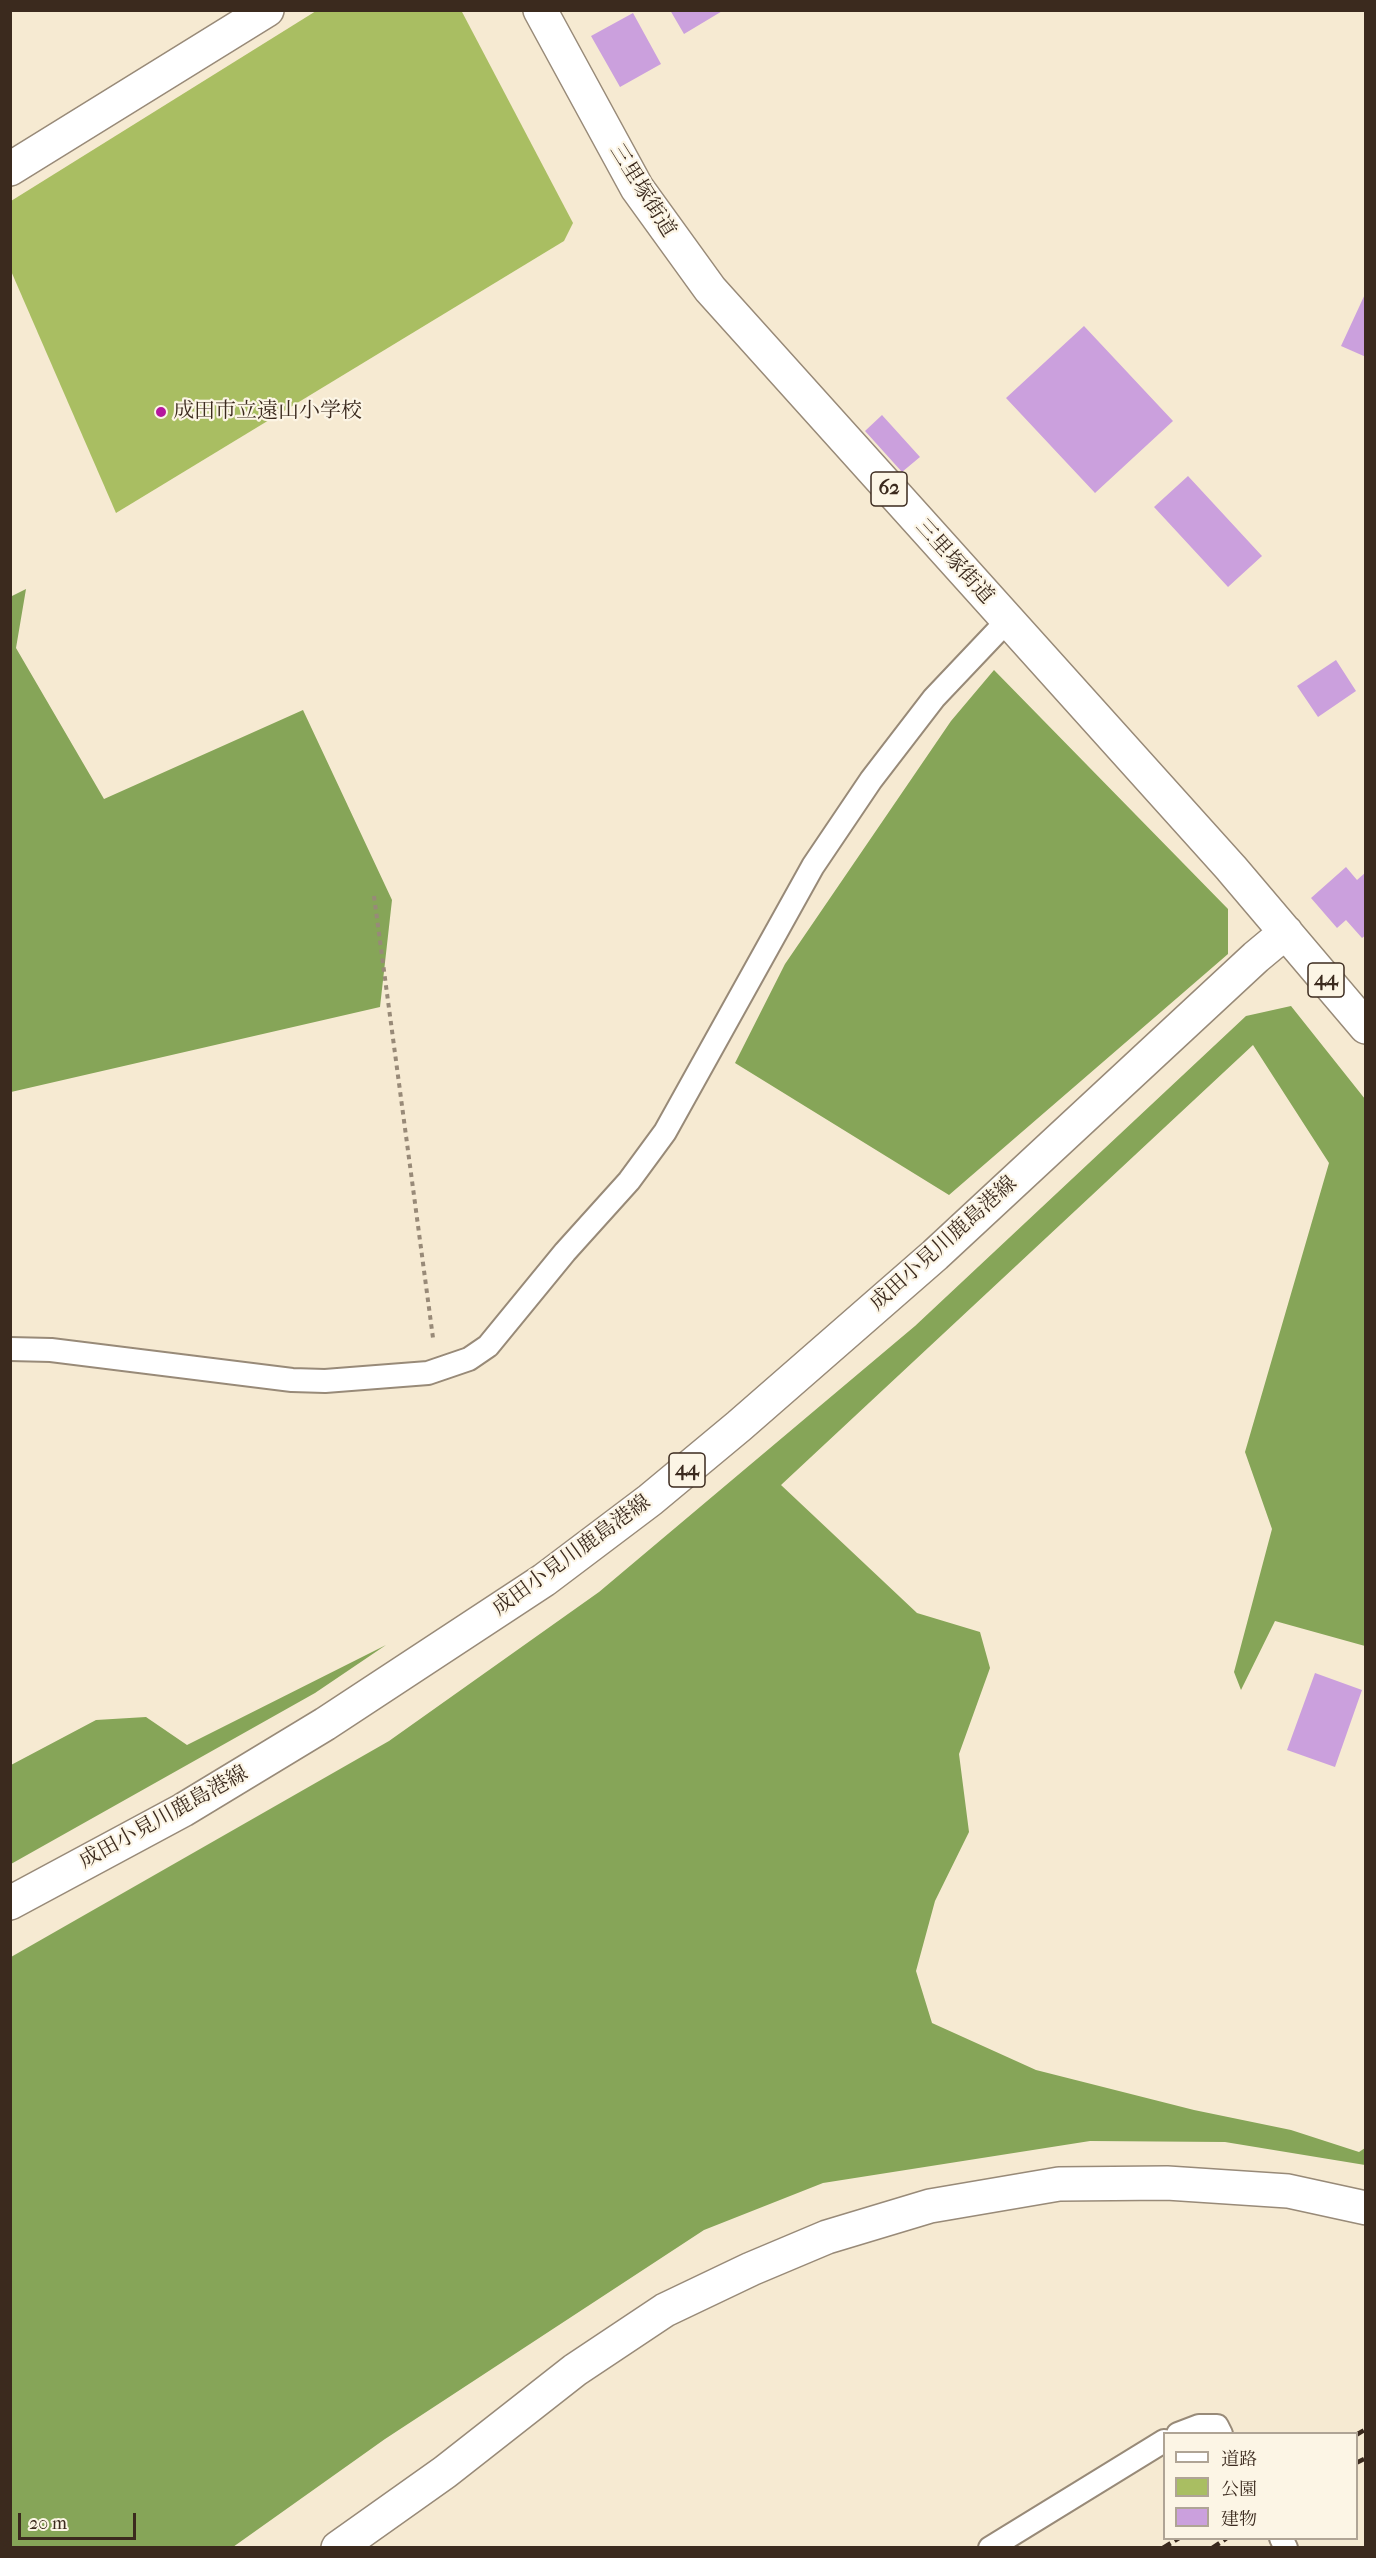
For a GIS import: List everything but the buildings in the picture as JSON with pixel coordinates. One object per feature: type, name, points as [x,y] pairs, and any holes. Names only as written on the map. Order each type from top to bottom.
[{"type":"main road","points":[[10,169],[267,10]]},
{"type":"main road","name":"三里塚街道","points":[[540,10],[637,188],[686,258],[718,298],[1231,868],[1365,1027]]},
{"type":"main road","name":"成田小見川鹿島港線","points":[[10,1903],[183,1810],[325,1724],[544,1580],[650,1500],[739,1426],[935,1255],[1256,957],[1286,932]]},
{"type":"main road","points":[[338,2547],[445,2472],[575,2370],[665,2310],[751,2269],[827,2237],[930,2206],[1059,2184],[1167,2182],[1277,2191],[1365,2208]]},
{"type":"lane","points":[[10,1349],[51,1350],[292,1380],[325,1381],[428,1373],[469,1359],[488,1346],[565,1252],[629,1181],[659,1140],[813,866],[871,780],[934,698],[1007,621]]},
{"type":"lane","points":[[1181,2432],[1199,2426],[1219,2430]]},
{"type":"lane","points":[[990,2547],[1163,2442]]},
{"type":"path","points":[[374,896],[434,1348],[450,1366]]},
{"type":"green space","name":"成田市立遠山小学校","points":[[461,10],[573,223],[564,241],[116,513],[11,271],[11,201],[316,11]]},
{"type":"green space","points":[[26,589],[16,648],[104,799],[303,710],[392,900],[380,1007],[11,1092],[10,597]]},
{"type":"green space","points":[[994,670],[1228,909],[1228,954],[949,1195],[735,1063],[785,964],[951,721]]},
{"type":"green space","points":[[1291,1006],[1365,1099],[1365,1646],[1275,1621],[1241,1690],[1234,1672],[1272,1529],[1245,1452],[1329,1163],[1253,1045],[781,1485],[917,1613],[980,1632],[990,1668],[959,1754],[969,1832],[935,1901],[916,1971],[932,2023],[1036,2070],[1194,2110],[1291,2130],[1359,2152],[1365,2148],[1365,2165],[1225,2142],[1090,2141],[823,2183],[704,2230],[385,2439],[233,2547],[11,2547],[11,1957],[389,1741],[599,1592],[915,1326],[1246,1016]]},
{"type":"green space","points":[[386,1645],[315,1693],[11,1864],[11,1765],[96,1720],[146,1717],[187,1745]]},
{"type":"railway","points":[[1358,2434],[1366,2429]]},
{"type":"railway","points":[[1358,2462],[1366,2458]]},
{"type":"railway","points":[[1163,2548],[1176,2540]]},
{"type":"railway","points":[[1212,2548],[1224,2540]]},
{"type":"place","name":"成田市立遠山小学校","points":[[161,412]]}]
